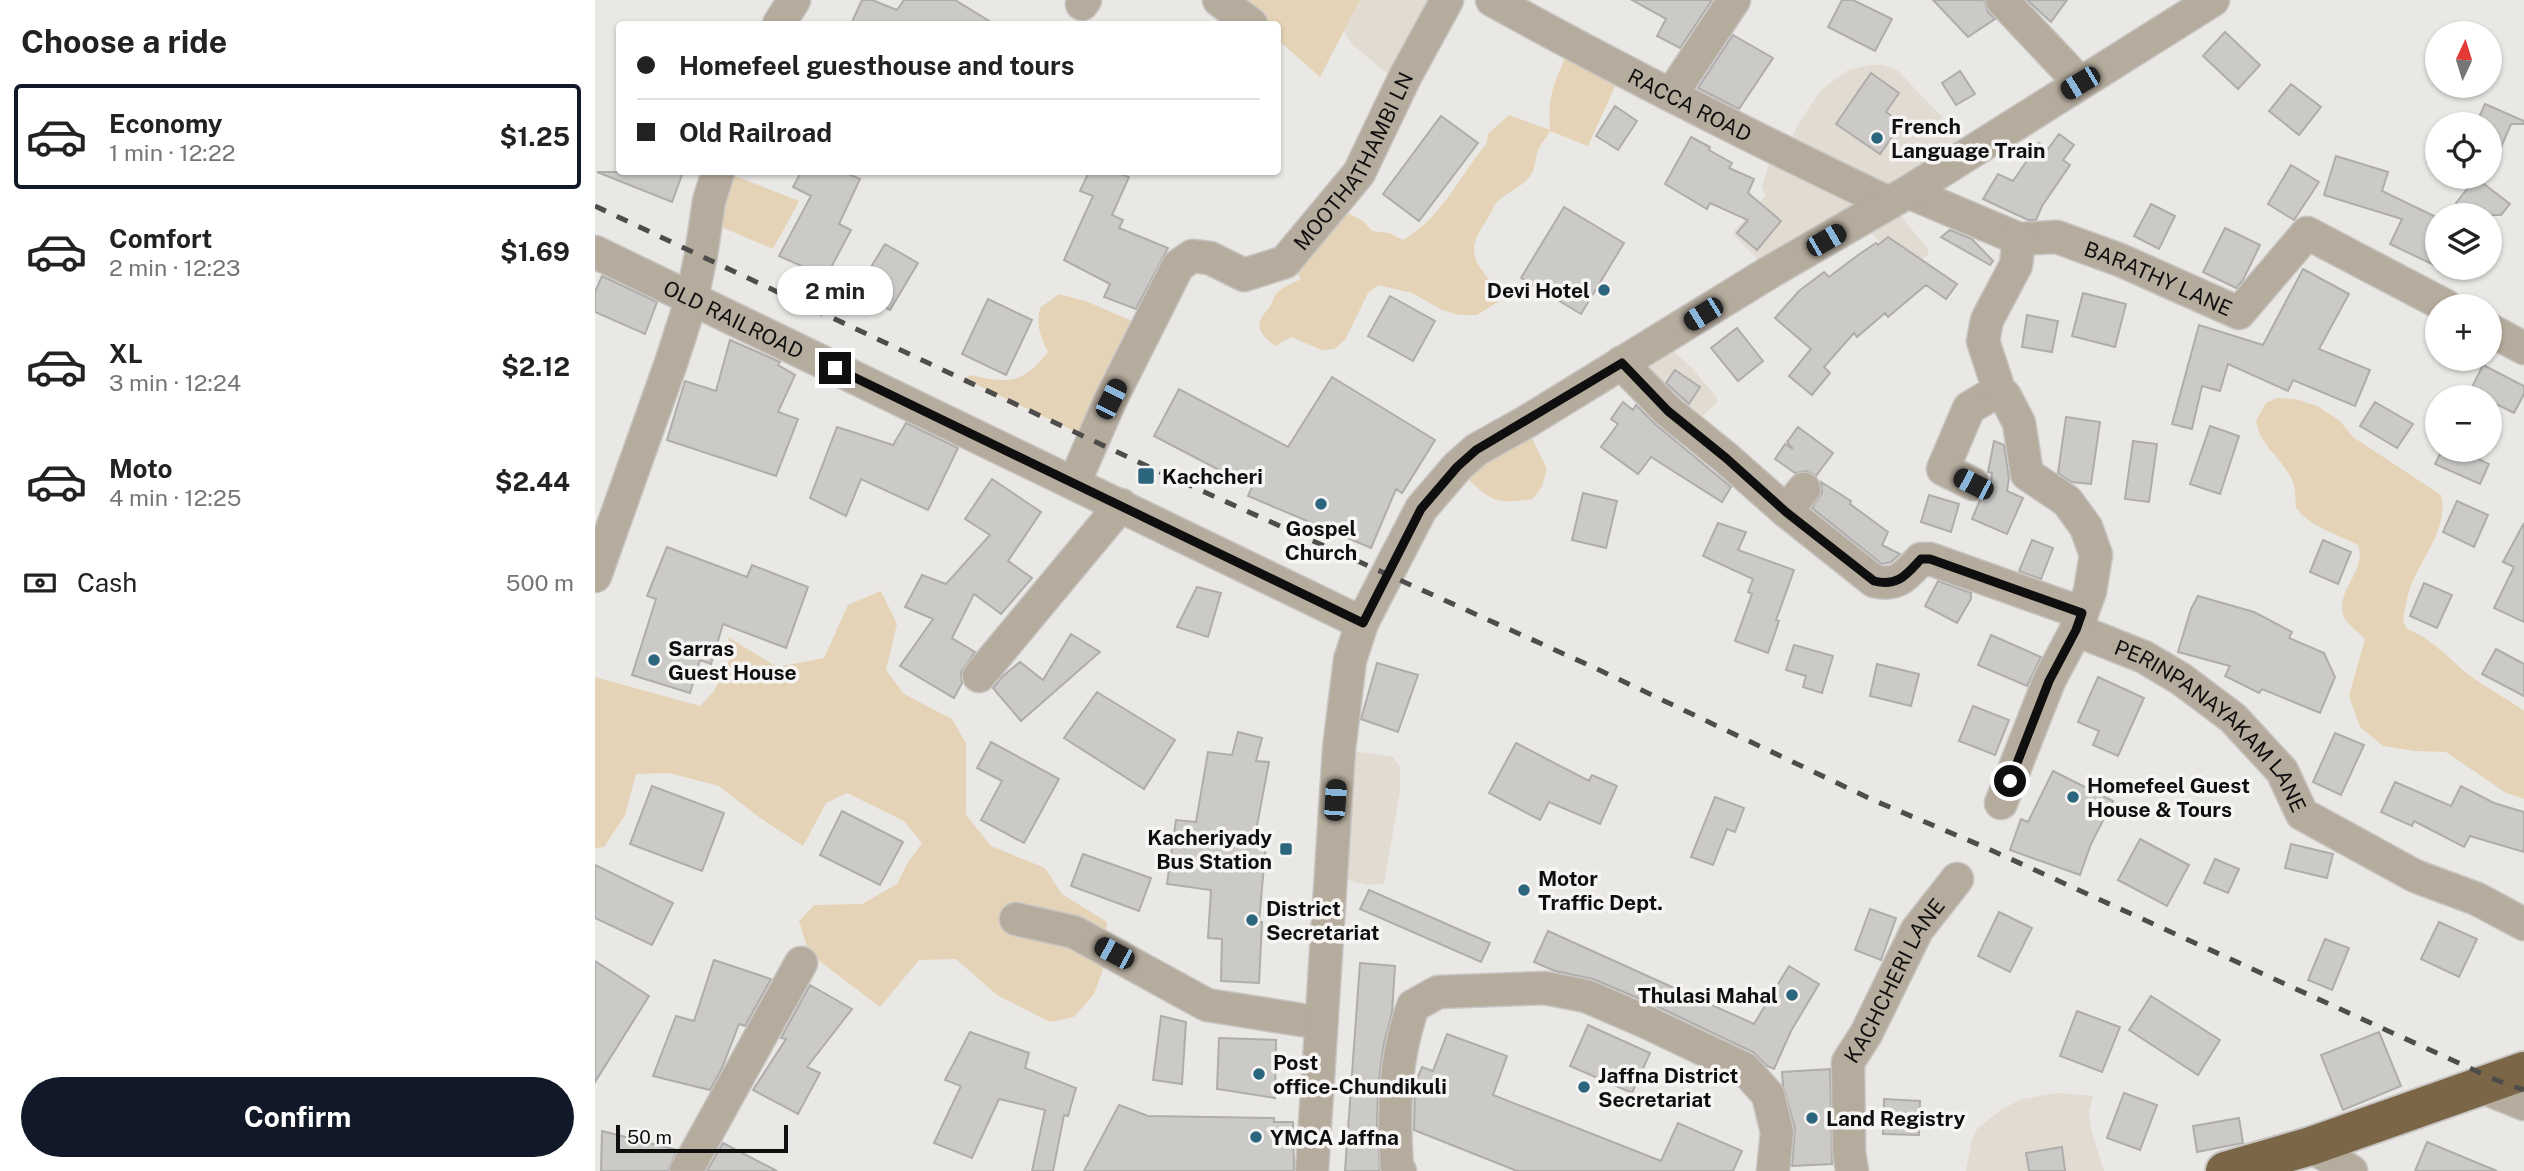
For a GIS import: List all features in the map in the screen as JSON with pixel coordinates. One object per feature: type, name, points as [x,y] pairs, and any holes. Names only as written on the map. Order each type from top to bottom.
[{"type":"highway","points":[[2237,1169],[2311,1146],[2524,1071]]},
{"type":"street","points":[[781,21],[794,0]]},
{"type":"street","points":[[1219,0],[1247,21]]},
{"type":"street","name":"MOOTHATHAMBI LN","points":[[1074,483],[1111,399],[1178,266],[1192,256],[1210,258],[1244,275],[1285,262],[1359,173],[1406,75],[1447,0]]},
{"type":"street","name":"RACCA ROAD","points":[[1492,0],[1568,43],[1785,154],[1899,198]]},
{"type":"street","points":[[1671,95],[1734,0]]},
{"type":"street","points":[[2002,0],[2080,83]]},
{"type":"street","points":[[1312,1171],[1339,749],[1350,660],[1363,623],[1421,509],[1457,467],[1476,450],[1769,272],[1899,198],[2213,0]]},
{"type":"street","points":[[595,576],[692,298],[716,175]]},
{"type":"street","name":"BARATHY LANE","points":[[1899,198],[2019,239],[2057,237],[2119,260],[2239,313],[2307,233],[2425,295]]},
{"type":"street","points":[[2000,803],[2049,681],[2079,622],[2096,555],[2086,527],[2067,501],[2027,474],[2019,423],[1999,390],[1983,341],[1987,320],[2016,265],[2019,239]]},
{"type":"street","name":"OLD RAILROAD","points":[[595,252],[1363,623]]},
{"type":"street","points":[[2502,336],[2524,348]]},
{"type":"street","name":"PERINPANAYAKAM LANE","points":[[1622,363],[1668,411],[1726,458],[1795,500],[1874,581],[1887,584],[1905,577],[1921,559],[1930,559],[2079,622],[2181,679],[2233,718],[2282,771],[2302,814],[2415,876],[2477,899],[2524,924]]},
{"type":"street","points":[[1973,484],[1943,469],[1969,408],[1999,390]]},
{"type":"street","points":[[979,676],[1121,505]]},
{"type":"street","name":"KACHCHERI LANE","points":[[1852,1171],[1849,1153],[1848,1062],[1866,1034],[1917,930],[1957,879]]},
{"type":"street","points":[[1016,919],[1074,932],[1207,1005],[1321,1023]]},
{"type":"street","points":[[686,1171],[801,963]]},
{"type":"street","points":[[1400,1171],[1397,1167],[1394,1113],[1402,1040],[1413,1006],[1438,992],[1545,988],[1586,996],[1745,1069],[1768,1095],[1777,1132],[1773,1171]]},
{"type":"street","points":[[2479,1086],[2524,1104]]},
{"type":"street","points":[[2311,1146],[2351,1171]]},
{"type":"shaded area","points":[[1235,0],[1360,0],[1320,77],[1281,43],[1281,21],[1256,21]]},
{"type":"shaded area","points":[[1360,0],[1447,0],[1401,85],[1353,45],[1344,31]]},
{"type":"shaded area","points":[[1568,43],[1622,71],[1588,146],[1550,131],[1539,148],[1531,175],[1497,202],[1479,232],[1475,242],[1475,258],[1499,290],[1498,302],[1477,315],[1459,315],[1442,310],[1412,293],[1378,285],[1368,293],[1345,340],[1334,349],[1322,350],[1291,337],[1275,346],[1265,337],[1259,325],[1263,315],[1276,294],[1301,279],[1295,270],[1333,205],[1363,221],[1372,231],[1389,233],[1403,240],[1439,209],[1487,143],[1488,134],[1509,115],[1550,130],[1552,93]]},
{"type":"shaded area","points":[[1884,65],[1898,71],[1973,149],[1890,203],[1928,249],[1928,254],[1918,263],[1902,268],[1861,220],[1770,272],[1734,235],[1734,231],[1765,196],[1762,186],[1768,166],[1785,154],[1797,126],[1820,91],[1848,70]]},
{"type":"shaded area","points":[[724,175],[733,175],[799,201],[773,249],[703,219]]},
{"type":"shaded area","points":[[1059,294],[1088,302],[1146,327],[1093,440],[965,379],[970,375],[995,380],[1014,379],[1039,363],[1048,352],[1039,330],[1040,308]]},
{"type":"shaded area","points":[[1660,340],[1691,367],[1716,396],[1717,402],[1697,422],[1622,363]]},
{"type":"shaded area","points":[[2277,398],[2295,399],[2317,406],[2340,421],[2353,437],[2441,495],[2443,506],[2438,529],[2412,583],[2403,621],[2407,629],[2430,642],[2471,676],[2524,711],[2524,799],[2506,793],[2446,752],[2383,746],[2360,727],[2349,696],[2365,639],[2347,622],[2342,609],[2346,591],[2358,564],[2358,545],[2317,526],[2296,508],[2292,480],[2262,438],[2256,421],[2266,403]]},
{"type":"shaded area","points":[[1528,430],[1547,469],[1542,486],[1533,499],[1495,499],[1481,491],[1465,476]]},
{"type":"shaded area","points":[[881,591],[897,624],[886,670],[904,694],[952,719],[966,743],[966,815],[991,846],[1045,868],[1062,894],[1107,922],[1104,967],[1094,994],[1074,1017],[1050,1022],[997,995],[956,959],[919,960],[880,1007],[809,953],[799,921],[814,905],[862,904],[897,884],[922,843],[904,821],[847,793],[826,803],[803,846],[760,818],[719,786],[669,773],[636,774],[625,815],[604,847],[595,848],[595,677],[700,706],[714,691],[732,655],[728,637],[777,667],[824,658],[848,605]]},
{"type":"shaded area","points":[[1339,749],[1393,757],[1400,767],[1400,792],[1384,884],[1366,885],[1332,875]]},
{"type":"shaded area","points":[[2058,1093],[2093,1096],[2089,1112],[2091,1130],[2104,1171],[1966,1171],[1971,1143],[1977,1129],[2002,1109],[2022,1099]]},
{"type":"building","points":[[862,0],[872,0],[897,10],[904,0],[955,0],[989,21],[852,21]]},
{"type":"building","points":[[1632,0],[1712,0],[1680,48],[1657,36],[1666,19]]},
{"type":"building","points":[[1842,0],[1853,0],[1892,19],[1875,51],[1828,27]]},
{"type":"building","points":[[1933,0],[1984,0],[1988,12],[1995,19],[1968,37]]},
{"type":"building","points":[[2027,0],[2067,0],[2051,22]]},
{"type":"building","points":[[2225,32],[2260,65],[2238,89],[2203,56]]},
{"type":"building","points":[[1733,35],[1773,58],[1739,109],[1698,88]]},
{"type":"building","points":[[1960,71],[1975,94],[1956,105],[1942,83]]},
{"type":"building","points":[[1871,73],[1899,93],[1886,112],[1902,123],[1880,154],[1836,124]]},
{"type":"building","points":[[2291,84],[2321,107],[2299,135],[2269,111]]},
{"type":"building","points":[[2485,104],[2524,121],[2524,124],[2511,124],[2502,145],[2502,112],[2481,112]]},
{"type":"building","points":[[1615,106],[1637,121],[1618,150],[1596,136]]},
{"type":"building","points":[[1441,116],[1478,143],[1419,221],[1383,194]]},
{"type":"building","points":[[2059,134],[2074,145],[2063,160],[2070,165],[2042,206],[2036,220],[2028,220],[1983,199],[1998,174],[2013,181],[2039,143],[2048,149]]},
{"type":"building","points":[[1691,137],[1732,163],[1729,168],[1754,179],[1748,193],[1781,221],[1757,250],[1737,233],[1748,220],[1710,203],[1707,209],[1665,184]]},
{"type":"building","points":[[2336,156],[2388,172],[2382,191],[2425,212],[2425,261],[2390,244],[2402,219],[2324,195]]},
{"type":"building","points":[[2291,165],[2319,182],[2294,220],[2268,204]]},
{"type":"building","points":[[597,172],[616,172],[616,175],[682,175],[672,202]]},
{"type":"building","points":[[799,175],[851,175],[860,179],[839,224],[851,230],[826,277],[779,256],[811,196],[793,187]]},
{"type":"building","points":[[1088,175],[1129,177],[1112,215],[1123,220],[1119,228],[1168,248],[1136,309],[1104,297],[1110,284],[1064,260],[1093,196],[1080,191]]},
{"type":"building","points":[[2467,189],[2490,189],[2510,204],[2502,214],[2502,203],[2456,203]]},
{"type":"building","points":[[2151,204],[2175,216],[2159,249],[2134,236]]},
{"type":"building","points":[[1564,207],[1624,243],[1581,314],[1521,278]]},
{"type":"building","points":[[2225,228],[2260,245],[2243,280],[2236,288],[2203,272]]},
{"type":"building","points":[[1950,230],[1972,239],[1993,261],[1990,265],[1941,237]]},
{"type":"building","points":[[1888,237],[1957,284],[1946,299],[1926,285],[1888,317],[1885,313],[1857,337],[1854,333],[1824,367],[1830,373],[1812,395],[1789,376],[1811,349],[1775,318],[1799,291],[1824,272],[1829,277]]},
{"type":"building","points":[[885,244],[918,263],[890,310],[857,290]]},
{"type":"building","points":[[2303,269],[2349,294],[2319,349],[2370,370],[2355,406],[2293,380],[2288,391],[2228,364],[2220,391],[2202,386],[2192,429],[2172,424],[2199,325],[2263,345]]},
{"type":"building","points":[[602,276],[657,302],[645,334],[595,312],[595,292]]},
{"type":"building","points":[[2083,293],[2126,304],[2115,347],[2072,336]]},
{"type":"building","points":[[1390,296],[1435,321],[1413,361],[1368,336]]},
{"type":"building","points":[[988,299],[1032,320],[1006,375],[962,354]]},
{"type":"building","points":[[2027,315],[2058,321],[2052,352],[2022,347]]},
{"type":"building","points":[[1737,328],[1763,361],[1738,381],[1711,348]]},
{"type":"building","points":[[730,340],[780,362],[778,365],[795,375],[778,412],[798,419],[776,476],[667,440],[685,381],[716,391]]},
{"type":"building","points":[[1675,370],[1700,387],[1689,404],[1666,383]]},
{"type":"building","points":[[2480,371],[2495,371],[2524,386],[2524,394],[2514,413],[2502,407],[2502,385],[2473,385]]},
{"type":"building","points":[[1332,377],[1435,440],[1402,493],[1396,489],[1371,548],[1248,496],[1252,487],[1154,436],[1179,389],[1288,447]]},
{"type":"building","points":[[1623,402],[1633,410],[1636,405],[1731,487],[1722,502],[1651,457],[1638,474],[1601,447],[1618,424],[1611,419]]},
{"type":"building","points":[[2375,402],[2413,424],[2397,448],[2360,426]]},
{"type":"building","points":[[2066,417],[2100,422],[2091,484],[2071,482],[2058,473]]},
{"type":"building","points":[[906,423],[958,448],[928,510],[861,479],[846,516],[810,498],[837,427],[893,445]]},
{"type":"building","points":[[2210,426],[2239,436],[2220,494],[2190,484]]},
{"type":"building","points":[[1798,427],[1833,453],[1816,476],[1806,471],[1795,473],[1775,459],[1785,444],[1793,449],[1787,442]]},
{"type":"building","points":[[1994,441],[2004,445],[2009,478],[2007,491],[2023,498],[2007,534],[1972,519],[1980,500],[1990,492],[1992,473],[1988,472]]},
{"type":"building","points":[[2133,441],[2157,444],[2149,502],[2125,499]]},
{"type":"building","points":[[2485,462],[2489,464],[2480,484],[2435,464]]},
{"type":"building","points":[[992,479],[1041,512],[1008,561],[1032,578],[1001,614],[974,594],[952,638],[975,652],[961,672],[962,683],[954,698],[900,666],[933,619],[905,607],[922,575],[946,584],[990,535],[965,519]]},
{"type":"building","points":[[1821,482],[1851,501],[1850,504],[1888,532],[1882,545],[1900,554],[1891,562],[1882,564],[1812,508],[1822,493]]},
{"type":"building","points":[[1583,493],[1617,501],[1606,548],[1572,540]]},
{"type":"building","points":[[1929,495],[1959,504],[1951,532],[1921,522]]},
{"type":"building","points":[[2457,501],[2488,515],[2474,547],[2443,532]]},
{"type":"building","points":[[1718,523],[1746,532],[1738,550],[1794,570],[1776,620],[1779,621],[1768,653],[1735,641],[1752,594],[1748,592],[1753,579],[1703,556]]},
{"type":"building","points":[[2524,523],[2524,622],[2494,608],[2514,567],[2503,562]]},
{"type":"building","points":[[2032,540],[2053,548],[2041,579],[2019,571]]},
{"type":"building","points":[[2323,540],[2351,552],[2338,584],[2310,572]]},
{"type":"building","points":[[667,547],[747,577],[752,565],[808,587],[786,648],[723,624],[711,664],[700,660],[690,693],[632,675],[656,599],[647,596]]},
{"type":"building","points":[[1938,581],[1971,593],[1971,599],[1957,623],[1925,606]]},
{"type":"building","points":[[2424,583],[2452,595],[2437,628],[2410,616]]},
{"type":"building","points":[[1197,587],[1221,593],[1208,637],[1177,627]]},
{"type":"building","points":[[2198,596],[2254,612],[2292,632],[2289,638],[2324,653],[2335,677],[2320,713],[2262,689],[2259,693],[2225,676],[2230,666],[2178,652],[2191,609]]},
{"type":"building","points":[[1071,634],[1100,652],[1021,721],[993,688],[1020,662],[1043,680]]},
{"type":"building","points":[[1991,635],[2041,657],[2027,686],[1978,665]]},
{"type":"building","points":[[1794,645],[1833,656],[1822,693],[1803,687],[1806,676],[1786,670]]},
{"type":"building","points":[[2496,649],[2524,664],[2524,696],[2482,674]]},
{"type":"building","points":[[1377,663],[1418,675],[1398,732],[1361,719]]},
{"type":"building","points":[[1877,664],[1919,674],[1911,706],[1870,696]]},
{"type":"building","points":[[2098,677],[2144,698],[2118,756],[2093,745],[2099,731],[2078,722]]},
{"type":"building","points":[[1097,692],[1175,740],[1144,789],[1064,738]]},
{"type":"building","points":[[1973,706],[2009,720],[1995,755],[1959,741]]},
{"type":"building","points":[[1238,732],[1262,738],[1256,761],[1269,762],[1256,831],[1267,832],[1259,922],[1262,922],[1259,983],[1221,981],[1222,939],[1208,938],[1211,890],[1167,884],[1176,820],[1196,822],[1208,752],[1232,755]]},
{"type":"building","points":[[2335,733],[2364,745],[2341,795],[2313,782]]},
{"type":"building","points":[[991,742],[1059,779],[1024,843],[981,820],[1002,781],[977,768]]},
{"type":"building","points":[[1516,743],[1589,781],[1592,775],[1617,786],[1600,824],[1549,802],[1540,820],[1489,793]]},
{"type":"building","points":[[2053,771],[2113,801],[2091,844],[2080,875],[2010,850],[2021,819],[2028,822]]},
{"type":"building","points":[[2395,782],[2451,806],[2461,786],[2494,803],[2524,812],[2524,852],[2470,836],[2464,847],[2414,821],[2412,826],[2381,812]]},
{"type":"building","points":[[652,786],[724,813],[702,871],[630,844]]},
{"type":"building","points":[[1715,797],[1744,808],[1735,832],[1727,829],[1713,865],[1691,857]]},
{"type":"building","points":[[842,811],[903,842],[880,885],[820,855]]},
{"type":"building","points":[[2140,839],[2189,865],[2167,906],[2118,880]]},
{"type":"building","points":[[2291,844],[2333,854],[2327,878],[2285,868]]},
{"type":"building","points":[[1083,854],[1151,878],[1139,911],[1071,886]]},
{"type":"building","points":[[2215,859],[2239,869],[2228,893],[2204,883]]},
{"type":"building","points":[[595,865],[673,903],[652,945],[595,918]]},
{"type":"building","points":[[1369,890],[1490,943],[1481,962],[1360,909]]},
{"type":"building","points":[[1870,909],[1896,918],[1881,960],[1855,950]]},
{"type":"building","points":[[1999,912],[2032,928],[2010,972],[1978,956]]},
{"type":"building","points":[[2439,922],[2477,939],[2459,977],[2421,959]]},
{"type":"building","points":[[1548,931],[1754,1024],[1789,966],[1819,984],[1791,1031],[1774,1069],[1753,1052],[1652,1004],[1593,979],[1555,971],[1534,962]]},
{"type":"building","points":[[2325,939],[2349,948],[2332,990],[2308,980]]},
{"type":"building","points":[[714,960],[771,979],[745,1026],[739,1024],[722,1068],[710,1090],[653,1076],[676,1016],[694,1021]]},
{"type":"building","points":[[595,961],[649,996],[595,1082]]},
{"type":"building","points":[[1360,963],[1395,966],[1392,1013],[1384,1043],[1378,1085],[1380,1171],[1345,1171]]},
{"type":"building","points":[[810,985],[852,1009],[807,1067],[820,1073],[798,1114],[753,1090],[786,1039],[781,1038]]},
{"type":"building","points":[[2151,996],[2220,1040],[2198,1075],[2129,1030]]},
{"type":"building","points":[[2077,1011],[2120,1027],[2102,1072],[2060,1056]]},
{"type":"building","points":[[1161,1016],[1186,1022],[1182,1084],[1153,1080]]},
{"type":"building","points":[[1588,1025],[1650,1053],[1632,1093],[1570,1066]]},
{"type":"building","points":[[970,1032],[1029,1053],[1025,1068],[1076,1088],[1068,1116],[1064,1115],[1053,1171],[1032,1171],[1045,1110],[999,1099],[972,1158],[934,1143],[961,1086],[945,1080]]},
{"type":"building","points":[[2379,1032],[2401,1086],[2343,1110],[2321,1055]]},
{"type":"building","points":[[1447,1034],[1507,1056],[1493,1095],[1661,1161],[1678,1123],[1742,1151],[1733,1171],[1517,1171],[1414,1130],[1415,1084],[1422,1067],[1433,1071]]},
{"type":"building","points":[[1219,1038],[1276,1040],[1275,1098],[1217,1089]]},
{"type":"building","name":"Land Registry","points":[[1830,1069],[1832,1164],[1792,1166],[1795,1128],[1783,1086],[1782,1072]]},
{"type":"building","points":[[2124,1093],[2157,1105],[2140,1150],[2107,1138]]},
{"type":"building","points":[[1884,1099],[1920,1101],[1919,1135],[1883,1134]]},
{"type":"building","points":[[1119,1105],[1148,1116],[1274,1118],[1274,1122],[1293,1122],[1294,1171],[1084,1171]]},
{"type":"building","points":[[2239,1118],[2243,1143],[2197,1152],[2193,1126]]},
{"type":"building","points":[[602,1131],[677,1150],[668,1171],[601,1171]]},
{"type":"building","points":[[2427,1142],[2497,1171],[2415,1171]]},
{"type":"building","points":[[723,1143],[777,1171],[707,1171]]},
{"type":"building","points":[[2062,1147],[2065,1171],[2029,1171],[2026,1153]]},
{"type":"railway","points":[[595,206],[1149,467],[1595,668],[1873,800],[1982,846],[2496,1080],[2524,1090]]},
{"type":"place","name":"French Language Train","points":[[1877,138]]},
{"type":"place","name":"Devi Hotel","points":[[1604,290]]},
{"type":"place","name":"Kachcheri","points":[[1146,476]]},
{"type":"place","name":"Gospel Church","points":[[1321,504]]},
{"type":"place","name":"Sarras Guest House","points":[[654,660]]},
{"type":"place","name":"Homefeel Guest House & Tours","points":[[2073,797]]},
{"type":"place","name":"Kacheriyady Bus Station","points":[[1286,849]]},
{"type":"place","name":"Motor Traffic Dept.","points":[[1524,890]]},
{"type":"place","name":"District Secretariat","points":[[1252,920]]},
{"type":"place","name":"Thulasi Mahal","points":[[1792,995]]},
{"type":"place","name":"Post office-Chundikuli","points":[[1259,1074]]},
{"type":"place","name":"Jaffna District Secretariat","points":[[1584,1087]]},
{"type":"place","name":"Land Registry","points":[[1812,1118]]},
{"type":"place","name":"YMCA Jaffna","points":[[1256,1137]]},
{"type":"route","points":[[835,368],[1363,623],[1421,509],[1457,467],[1476,450],[1622,363],[1668,411],[1786,512],[1874,581],[1887,584],[1905,577],[1921,559],[1930,559],[2082,613],[2049,681],[2010,781]]}]
